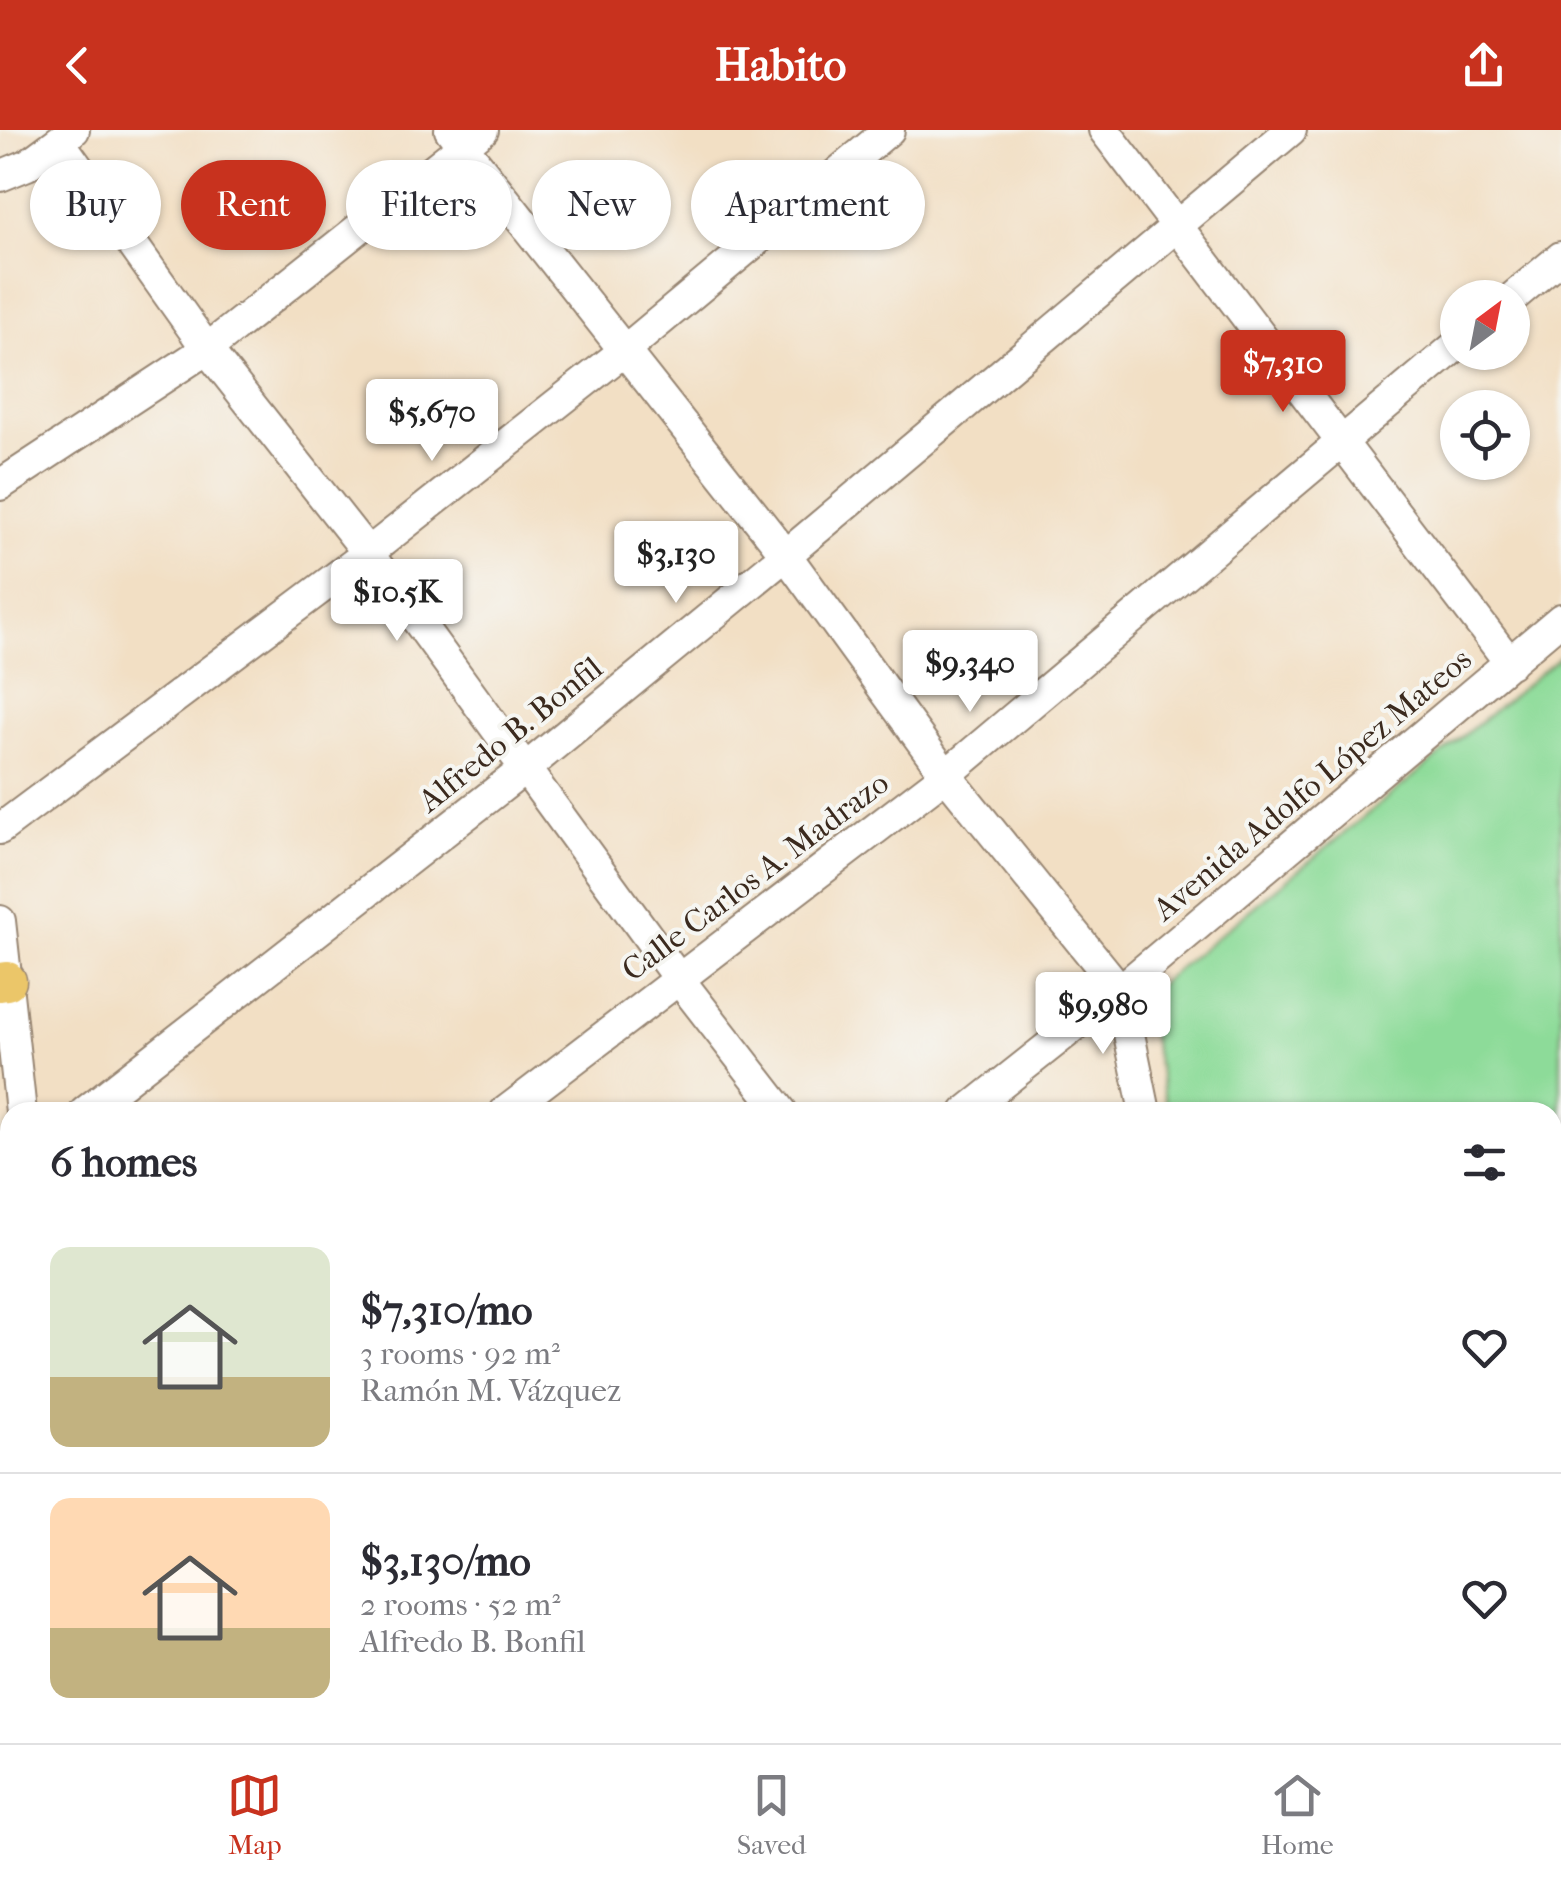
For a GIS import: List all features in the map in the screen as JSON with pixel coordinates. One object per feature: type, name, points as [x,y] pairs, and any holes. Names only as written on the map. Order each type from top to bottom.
[{"type":"street","points":[[0,829],[368,554],[624,350],[889,130]]},
{"type":"street","points":[[1104,130],[1510,663]]},
{"type":"street","name":"Alfredo B. Bonfil","points":[[98,1102],[526,768],[1291,130]]},
{"type":"street","points":[[0,176],[27,165],[66,135],[207,350],[368,554],[678,978],[774,1102]]},
{"type":"street","points":[[0,485],[207,350],[465,135],[624,350],[786,555],[946,775],[1120,990],[1143,1102]]},
{"type":"street","points":[[1530,283],[1561,257]]},
{"type":"street","name":"Calle Carlos A. Madrazo","points":[[518,1102],[946,775],[1440,359]]},
{"type":"street","name":"Avenida Adolfo López Mateos","points":[[979,1102],[1120,990],[1561,619]]},
{"type":"street","points":[[0,921],[3,981],[20,1102]]},
{"type":"green space","points":[[1561,656],[1561,1102],[1166,1102],[1143,997]]}]
